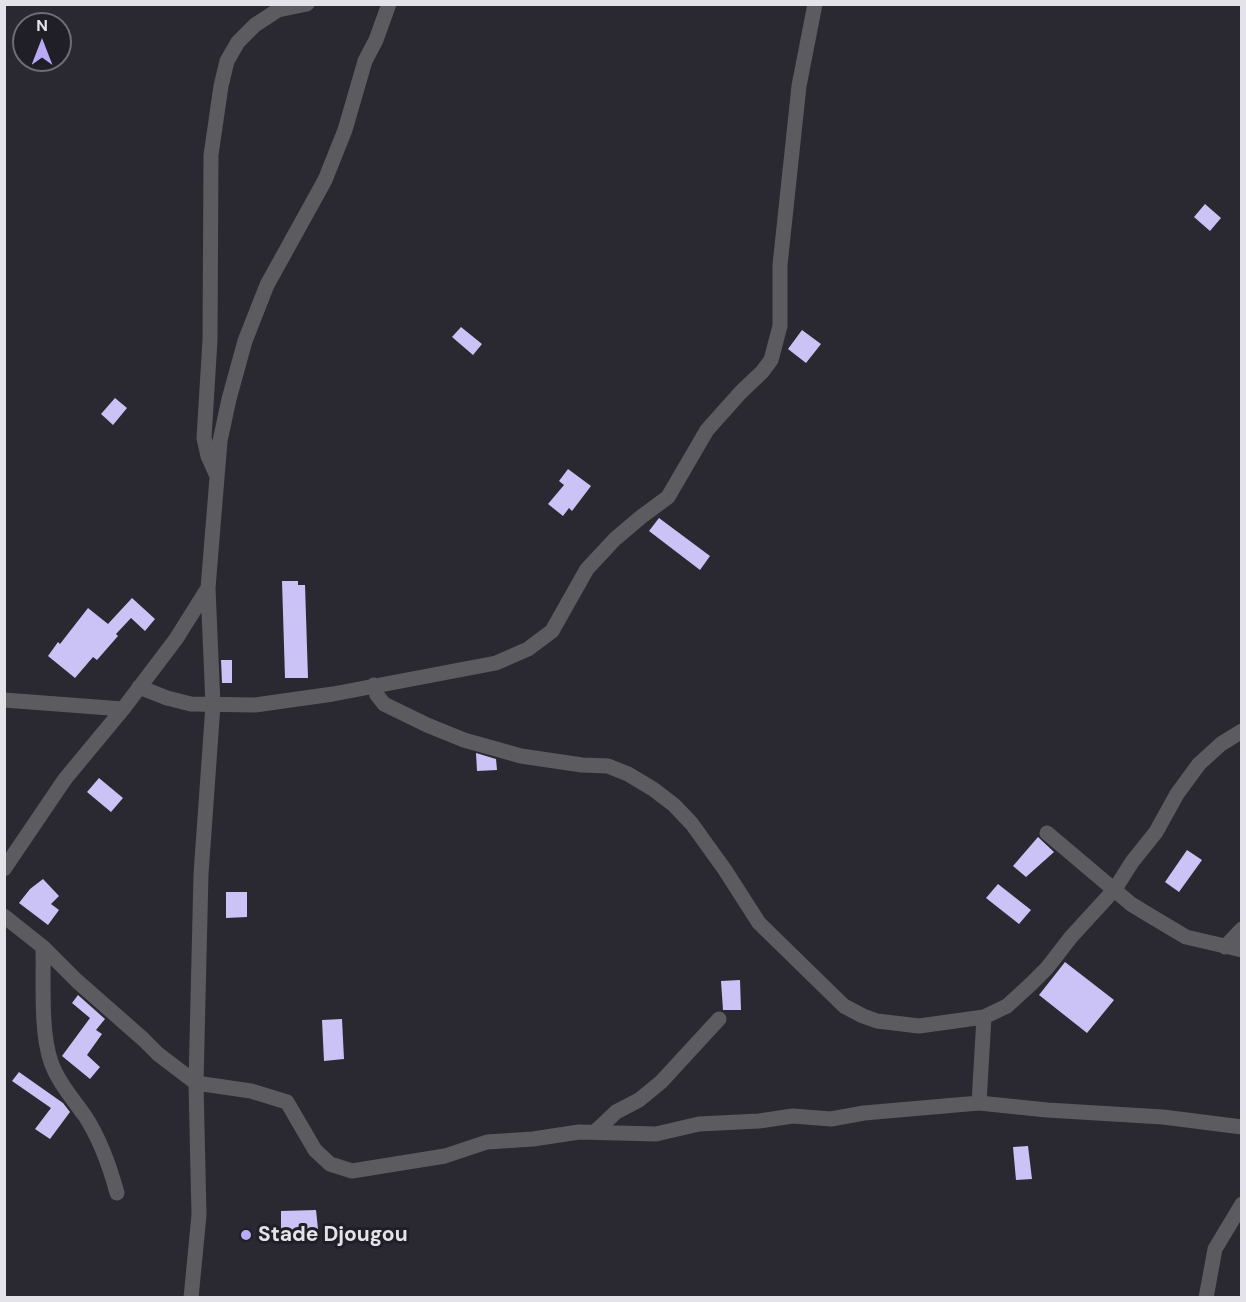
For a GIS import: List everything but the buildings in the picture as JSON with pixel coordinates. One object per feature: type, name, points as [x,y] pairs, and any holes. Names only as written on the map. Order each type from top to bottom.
[{"type":"street","points":[[217,476],[208,456],[204,438],[210,340],[211,154],[221,86],[227,61],[238,42],[255,25],[278,10],[306,4]]},
{"type":"street","points":[[191,1298],[199,1215],[196,1083],[201,874],[213,705],[208,588],[220,441],[245,341],[267,285],[325,180],[345,130],[365,61],[376,40],[389,4]]},
{"type":"street","points":[[140,687],[167,698],[191,704],[255,705],[333,694],[496,663],[528,649],[552,631],[587,569],[615,539],[668,498],[707,430],[719,414],[762,372],[771,360],[780,327],[780,265],[800,86],[815,4]]},
{"type":"street","points":[[4,868],[65,780],[177,639],[208,588]]},
{"type":"street","points":[[374,685],[377,695],[384,704],[464,740],[521,756],[582,765],[608,766],[628,774],[653,789],[674,805],[692,824],[759,922],[844,1006],[877,1021],[919,1026],[984,1017],[1007,1006],[1047,968],[1071,937],[1115,889],[1132,862],[1156,832],[1177,794],[1199,764],[1221,744],[1242,731]]},
{"type":"street","points":[[4,700],[123,709]]},
{"type":"street","points":[[1047,833],[1131,904],[1186,937],[1242,950]]},
{"type":"street","points":[[4,916],[43,947],[158,1054],[196,1083],[251,1091],[287,1102],[315,1150],[330,1164],[352,1171],[445,1156],[486,1142],[533,1140],[596,1131],[656,1134],[699,1124],[759,1121],[793,1116],[831,1119],[864,1113],[979,1103],[1047,1110],[1163,1117],[1242,1127]]},
{"type":"street","points":[[1225,947],[1242,929]]},
{"type":"street","points":[[43,947],[46,1034],[51,1062],[95,1135],[117,1193]]},
{"type":"street","points":[[979,1103],[984,1017]]},
{"type":"street","points":[[596,1131],[616,1112],[639,1100],[661,1082],[719,1019]]},
{"type":"street","points":[[1206,1298],[1215,1249],[1242,1204]]},
{"type":"place","name":"Stade Djougou","points":[[246,1235]]}]
